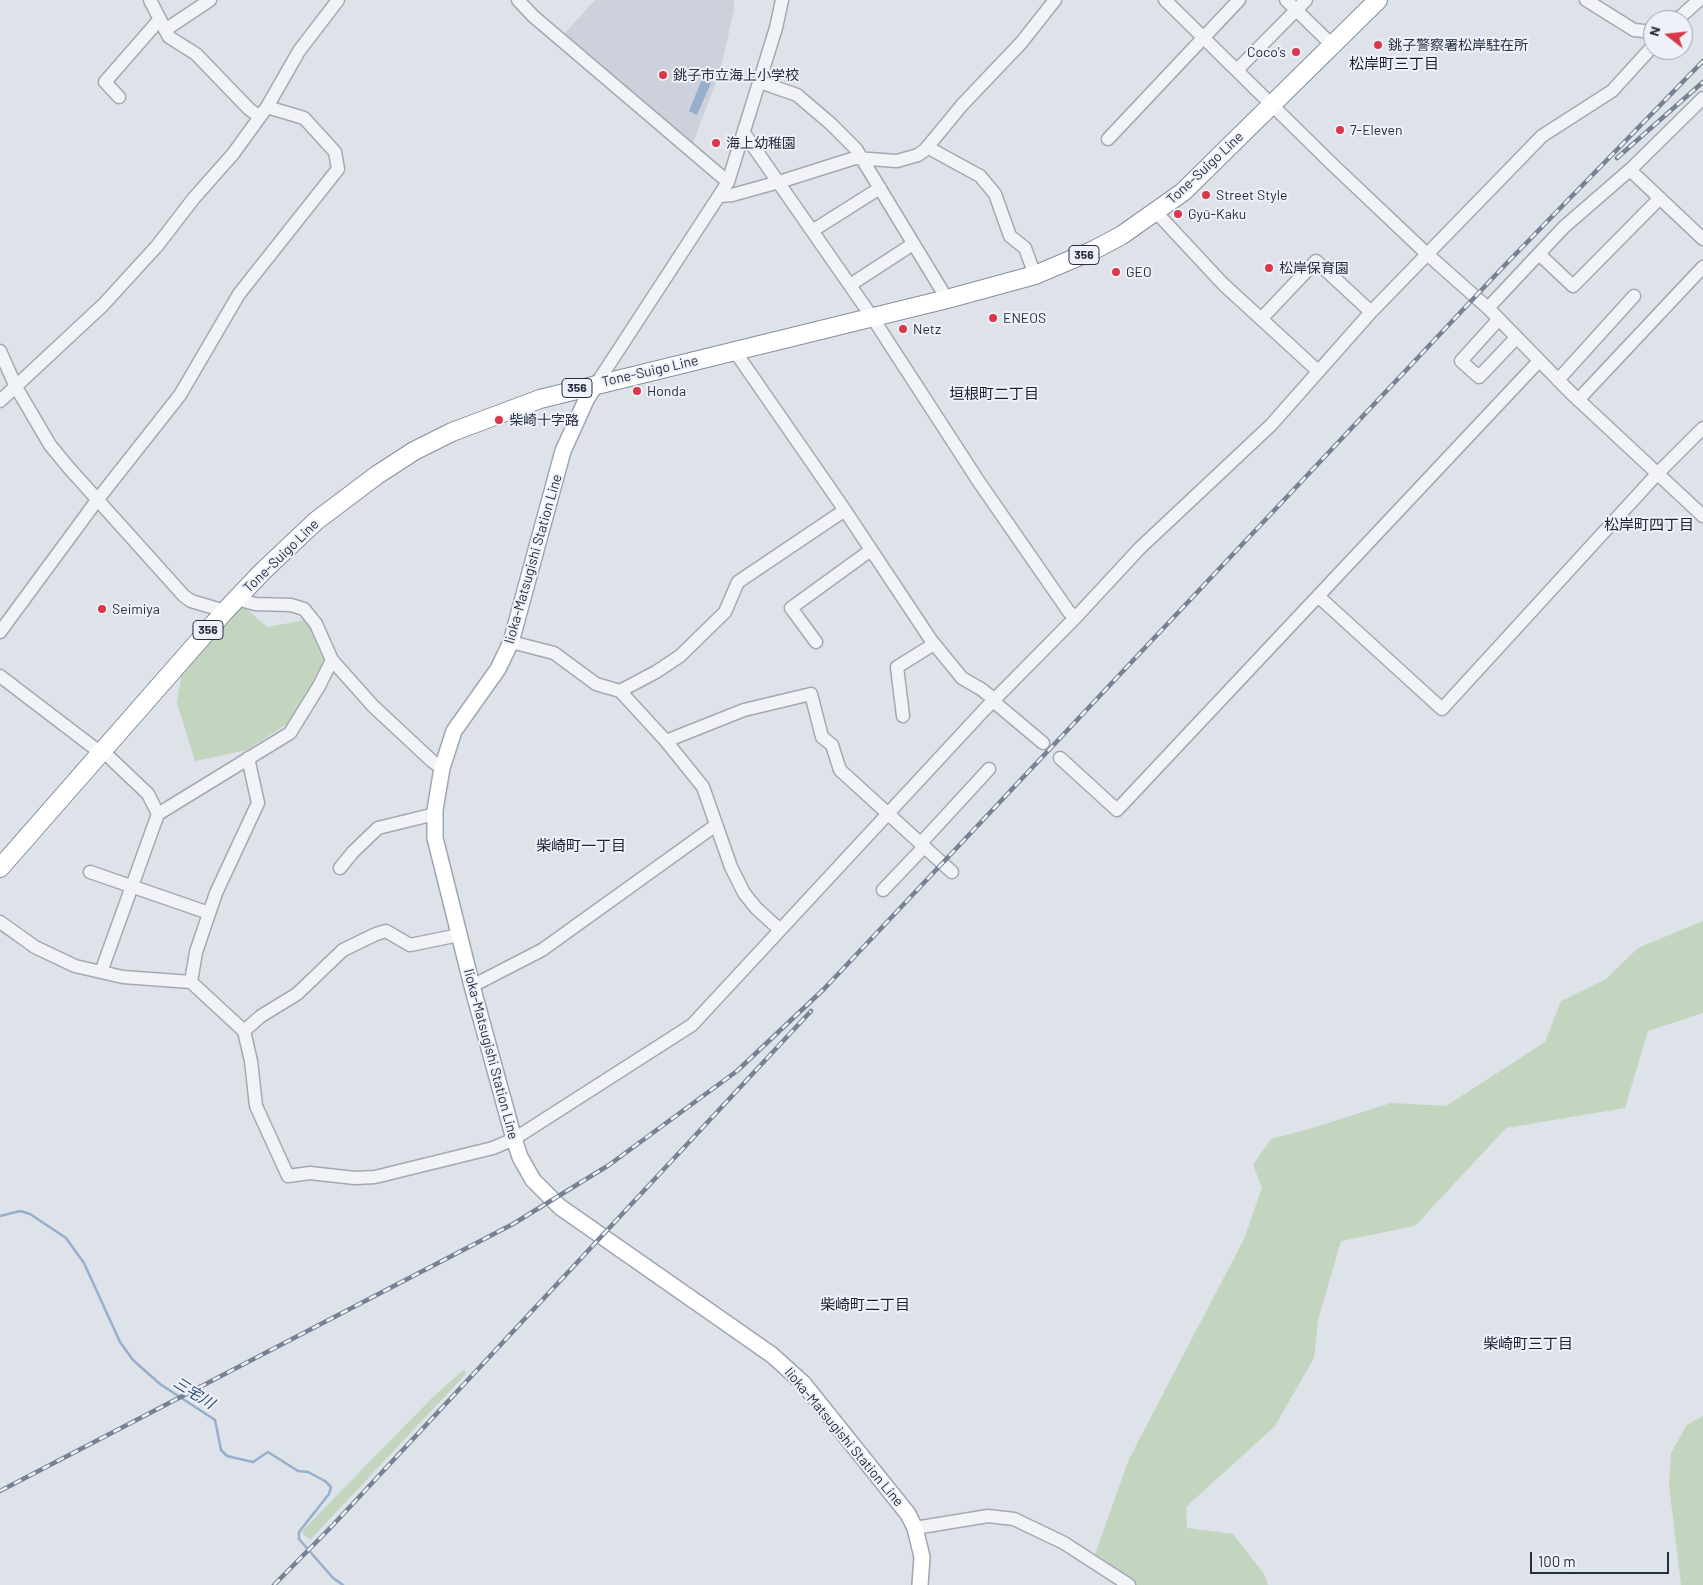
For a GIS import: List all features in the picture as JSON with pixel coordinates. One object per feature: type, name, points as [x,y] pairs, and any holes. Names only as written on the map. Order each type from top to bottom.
[{"type":"highway","name":"Tone-Suigo Line","points":[[0,868],[231,605],[290,544],[338,503],[414,451],[452,432],[500,412],[597,383],[947,299],[1035,275],[1094,250],[1156,212],[1183,192],[1378,0]]},
{"type":"main road","name":"Iioka-Matsugishi Station Line","points":[[597,383],[587,398],[563,452],[511,642],[498,669],[454,731],[442,768],[435,814],[435,838],[472,986],[514,1139],[520,1157],[533,1180],[560,1207],[772,1355],[793,1373],[902,1506],[915,1528],[922,1557],[920,1585]]},
{"type":"street","points":[[0,632],[98,498],[180,396],[239,294],[338,169],[335,152],[304,118],[249,108],[196,54],[169,37],[150,0]]},
{"type":"street","points":[[119,97],[105,82],[162,25],[210,0]]},
{"type":"street","points":[[0,401],[103,304],[157,246],[194,198],[233,154],[263,112],[299,51],[338,0]]},
{"type":"street","points":[[518,0],[728,182]]},
{"type":"street","points":[[597,383],[728,182],[760,82],[782,0]]},
{"type":"street","points":[[720,196],[732,195],[862,157],[905,160],[928,147],[962,104],[1021,43],[1054,0]]},
{"type":"street","points":[[1164,0],[1204,36],[1427,254],[1488,308],[1578,400],[1703,516]]},
{"type":"street","points":[[1108,139],[1239,0]]},
{"type":"street","points":[[1286,0],[1332,45]]},
{"type":"street","points":[[1237,70],[1306,0]]},
{"type":"street","points":[[1586,0],[1634,30],[1643,31]]},
{"type":"street","points":[[1688,10],[1700,0]]},
{"type":"street","points":[[0,922],[35,947],[75,966],[123,977],[191,982],[244,1031],[251,1061],[256,1106],[288,1176],[310,1174],[355,1178],[375,1177],[493,1148],[514,1139],[692,1025],[887,812],[1076,617],[1140,548],[1271,425],[1371,312],[1542,136],[1612,91],[1643,57]]},
{"type":"street","points":[[760,82],[797,95],[831,124],[862,157],[947,299]]},
{"type":"street","points":[[1488,308],[1564,227],[1630,170],[1703,98]]},
{"type":"street","points":[[744,134],[872,317],[979,482],[1069,612],[1076,617]]},
{"type":"street","points":[[928,147],[980,176],[995,194],[1010,236],[1025,248],[1035,275]]},
{"type":"street","points":[[1630,170],[1703,239]]},
{"type":"street","points":[[812,231],[880,188]]},
{"type":"street","points":[[1539,254],[1573,286],[1660,198]]},
{"type":"street","points":[[1156,212],[1224,284],[1318,372]]},
{"type":"street","points":[[850,285],[913,244]]},
{"type":"street","points":[[1261,319],[1316,261],[1371,312]]},
{"type":"street","points":[[1578,400],[1703,266]]},
{"type":"street","points":[[1558,380],[1634,296]]},
{"type":"street","points":[[1498,320],[1461,361],[1479,377],[1516,338]]},
{"type":"street","points":[[734,350],[845,510],[934,644],[962,678],[981,688],[1043,743]]},
{"type":"street","points":[[0,351],[16,387],[50,445],[184,596],[190,601],[231,605],[291,605],[304,609],[316,624],[332,660],[373,706],[426,756],[442,768]]},
{"type":"street","points":[[1060,758],[1117,810],[1539,361]]},
{"type":"street","points":[[1319,597],[1442,709],[1657,474],[1703,428]]},
{"type":"street","points":[[620,691],[656,672],[680,656],[725,612],[738,582],[845,510]]},
{"type":"street","points":[[816,642],[792,608],[872,550]]},
{"type":"street","points":[[511,642],[554,653],[596,684],[620,691],[666,741],[703,787],[731,867],[744,893],[756,908],[779,929]]},
{"type":"street","points":[[903,716],[897,667],[934,644]]},
{"type":"street","points":[[101,972],[158,814],[248,758],[279,742],[290,733],[319,686],[332,660]]},
{"type":"street","points":[[0,676],[107,755],[148,794],[158,814]]},
{"type":"street","points":[[666,741],[744,710],[811,694],[822,737],[832,744],[840,770],[952,872]]},
{"type":"street","points":[[191,982],[196,952],[209,913],[242,835],[258,803],[248,758]]},
{"type":"street","points":[[883,890],[989,769]]},
{"type":"street","points":[[340,868],[353,852],[378,828],[435,814]]},
{"type":"street","points":[[472,986],[542,950],[716,826]]},
{"type":"street","points":[[90,872],[209,913]]},
{"type":"street","points":[[244,1031],[262,1016],[297,994],[343,950],[376,934],[386,931],[410,945],[459,935]]},
{"type":"street","points":[[915,1528],[988,1516],[1014,1519],[1064,1543],[1129,1585]]},
{"type":"shaded area","name":"銚子市立海上小学校","points":[[595,0],[734,0],[734,10],[720,71],[692,146],[562,36]]},
{"type":"green space","points":[[242,605],[267,627],[306,620],[327,659],[293,720],[247,750],[195,761],[177,703],[182,671]]},
{"type":"green space","points":[[1703,921],[1703,1013],[1648,1031],[1625,1108],[1506,1128],[1415,1226],[1341,1241],[1318,1320],[1314,1358],[1275,1426],[1186,1507],[1187,1528],[1233,1534],[1264,1574],[1268,1585],[1130,1585],[1092,1563],[1129,1459],[1244,1239],[1262,1188],[1253,1165],[1271,1139],[1391,1103],[1446,1106],[1545,1042],[1561,1001],[1606,979],[1638,948]]},
{"type":"green space","points":[[463,1370],[466,1372],[464,1376],[310,1540],[301,1532],[431,1399]]},
{"type":"green space","points":[[1703,1416],[1703,1585],[1681,1585],[1669,1485],[1671,1453],[1687,1425]]},
{"type":"water","points":[[702,79],[711,83],[697,115],[689,111]]},
{"type":"waterway","name":"三宅川","points":[[0,1216],[20,1211],[30,1214],[66,1238],[84,1263],[120,1342],[133,1360],[160,1384],[215,1420],[221,1450],[227,1456],[253,1462],[268,1452],[298,1471],[308,1472],[325,1481],[331,1487],[329,1494],[299,1532],[299,1539],[333,1578],[343,1585]]},
{"type":"railway","points":[[0,1491],[513,1224],[609,1165],[737,1071],[824,989],[1505,265],[1703,61]]},
{"type":"railway","points":[[1617,158],[1703,82]]},
{"type":"railway","points":[[274,1585],[333,1525],[811,1011]]},
{"type":"place","name":"銚子警察署松岸駐在所","points":[[1378,45]]},
{"type":"place","name":"Coco's","points":[[1296,52]]},
{"type":"place","name":"銚子市立海上小学校","points":[[663,75]]},
{"type":"place","name":"7-Eleven","points":[[1340,130]]},
{"type":"place","name":"海上幼稚園","points":[[716,143]]},
{"type":"place","name":"Street Style","points":[[1206,195]]},
{"type":"place","name":"Gyū-Kaku","points":[[1178,214]]},
{"type":"place","name":"松岸保育園","points":[[1269,268]]},
{"type":"place","name":"GEO","points":[[1116,272]]},
{"type":"place","name":"ENEOS","points":[[993,318]]},
{"type":"place","name":"Netz","points":[[903,329]]},
{"type":"place","name":"Honda","points":[[637,391]]},
{"type":"place","name":"柴崎十字路","points":[[499,420]]},
{"type":"place","name":"Seimiya","points":[[102,609]]},
{"type":"district","name":"松岸町三丁目","points":[[1394,64]]},
{"type":"district","name":"垣根町二丁目","points":[[994,394]]},
{"type":"district","name":"松岸町四丁目","points":[[1649,525]]},
{"type":"district","name":"柴崎町一丁目","points":[[581,846]]},
{"type":"district","name":"柴崎町二丁目","points":[[865,1305]]},
{"type":"district","name":"柴崎町三丁目","points":[[1528,1344]]}]
